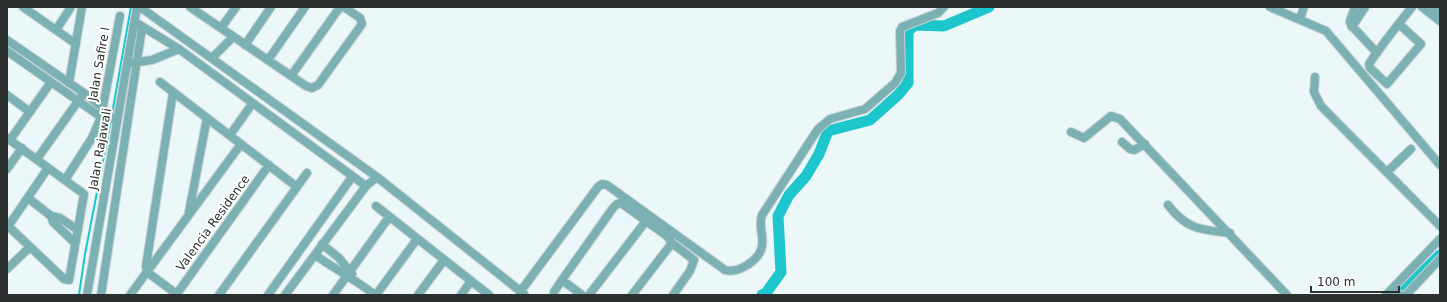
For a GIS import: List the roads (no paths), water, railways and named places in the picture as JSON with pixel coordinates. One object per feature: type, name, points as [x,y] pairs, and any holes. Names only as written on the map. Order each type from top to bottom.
[{"type":"street","points":[[56,30],[71,7]]},
{"type":"street","points":[[69,82],[82,7]]},
{"type":"street","name":"Jalan Rajawali","points":[[87,295],[110,119],[132,63],[137,7]]},
{"type":"street","points":[[140,7],[377,177],[522,293],[598,187],[602,184],[607,185],[725,270],[733,272],[742,268],[761,252],[762,244],[760,224],[762,215],[818,128],[830,119],[865,109],[895,83],[901,73],[900,31],[902,27],[938,13],[944,7]]},
{"type":"street","points":[[192,7],[233,37],[291,76],[312,88],[318,85],[362,24],[360,18],[344,7]]},
{"type":"street","points":[[221,28],[236,7]]},
{"type":"street","points":[[245,45],[271,7]]},
{"type":"street","points":[[268,60],[305,7]]},
{"type":"street","points":[[291,76],[340,7]]},
{"type":"street","points":[[1270,7],[1326,31],[1440,165]]},
{"type":"street","points":[[1300,19],[1304,7]]},
{"type":"street","points":[[1355,7],[1350,21],[1352,27],[1377,53]]},
{"type":"street","points":[[1352,27],[1365,7]]},
{"type":"street","points":[[1399,24],[1421,44],[1388,84],[1368,66],[1370,62],[1377,53],[1399,24],[1412,7]]},
{"type":"street","points":[[1422,7],[1440,21]]},
{"type":"street","points":[[1431,7],[1440,14]]},
{"type":"street","points":[[28,8],[76,44]]},
{"type":"street","name":"Jalan Safire I","points":[[110,119],[104,108],[120,16]]},
{"type":"street","points":[[135,22],[158,38],[179,49],[252,104],[366,186]]},
{"type":"street","points":[[101,295],[126,141],[132,63],[142,28]]},
{"type":"street","points":[[212,58],[233,37]]},
{"type":"street","points":[[152,60],[161,49],[158,38]]},
{"type":"street","points":[[8,45],[69,82],[104,108]]},
{"type":"street","points":[[8,45],[51,82],[110,119],[92,138],[65,180]]},
{"type":"street","points":[[132,63],[152,60],[179,49]]},
{"type":"street","points":[[1315,77],[1314,92],[1320,106],[1440,226]]},
{"type":"street","points":[[48,168],[7,226],[67,280],[70,278],[84,194],[8,139],[30,112],[51,82]]},
{"type":"street","points":[[160,82],[297,187]]},
{"type":"street","points":[[173,92],[146,260],[147,272],[177,295]]},
{"type":"street","points":[[36,160],[84,93]]},
{"type":"street","points":[[7,95],[30,112]]},
{"type":"street","points":[[230,135],[252,104]]},
{"type":"street","points":[[1071,132],[1084,138],[1109,118],[1115,116],[1123,121],[1287,295]]},
{"type":"street","points":[[189,214],[207,118]]},
{"type":"street","points":[[1122,142],[1130,149],[1134,150],[1145,144]]},
{"type":"street","points":[[130,295],[241,144]]},
{"type":"street","points":[[7,169],[22,148]]},
{"type":"street","points":[[1387,172],[1411,149]]},
{"type":"street","name":"Valencia Residence","points":[[177,295],[269,165]]},
{"type":"street","points":[[219,295],[307,173]]},
{"type":"street","points":[[268,295],[352,177]]},
{"type":"street","points":[[285,295],[366,186],[377,177]]},
{"type":"street","points":[[28,198],[51,216],[60,218],[78,230]]},
{"type":"street","points":[[554,292],[617,204],[621,203],[667,236],[672,243],[694,260],[690,271],[673,295]]},
{"type":"street","points":[[1168,205],[1174,213],[1188,225],[1201,229],[1230,233]]},
{"type":"street","points":[[376,206],[489,295]]},
{"type":"street","points":[[51,216],[53,222],[75,243]]},
{"type":"street","points":[[333,295],[347,273],[389,216]]},
{"type":"street","points":[[589,295],[646,221]]},
{"type":"street","points":[[319,249],[329,265],[347,273],[376,295],[417,239]]},
{"type":"street","points":[[308,240],[319,249],[336,256],[347,273]]},
{"type":"street","points":[[1406,295],[1427,264],[1439,242]]},
{"type":"street","points":[[632,295],[672,243]]},
{"type":"street","points":[[7,269],[30,247]]},
{"type":"street","points":[[329,265],[336,256]]},
{"type":"street","points":[[1386,295],[1396,292],[1427,264],[1440,259]]},
{"type":"street","points":[[418,295],[444,260]]},
{"type":"street","points":[[562,280],[582,295]]},
{"type":"street","points":[[462,295],[471,281]]},
{"type":"waterway","points":[[112,114],[131,7]]},
{"type":"waterway","points":[[762,295],[766,293],[781,272],[778,216],[789,195],[806,176],[819,154],[828,131],[870,120],[898,95],[908,83],[908,31],[915,25],[944,26],[989,7]]},
{"type":"waterway","points":[[79,295],[85,254],[111,120]]},
{"type":"waterway","points":[[1399,295],[1440,255]]}]
